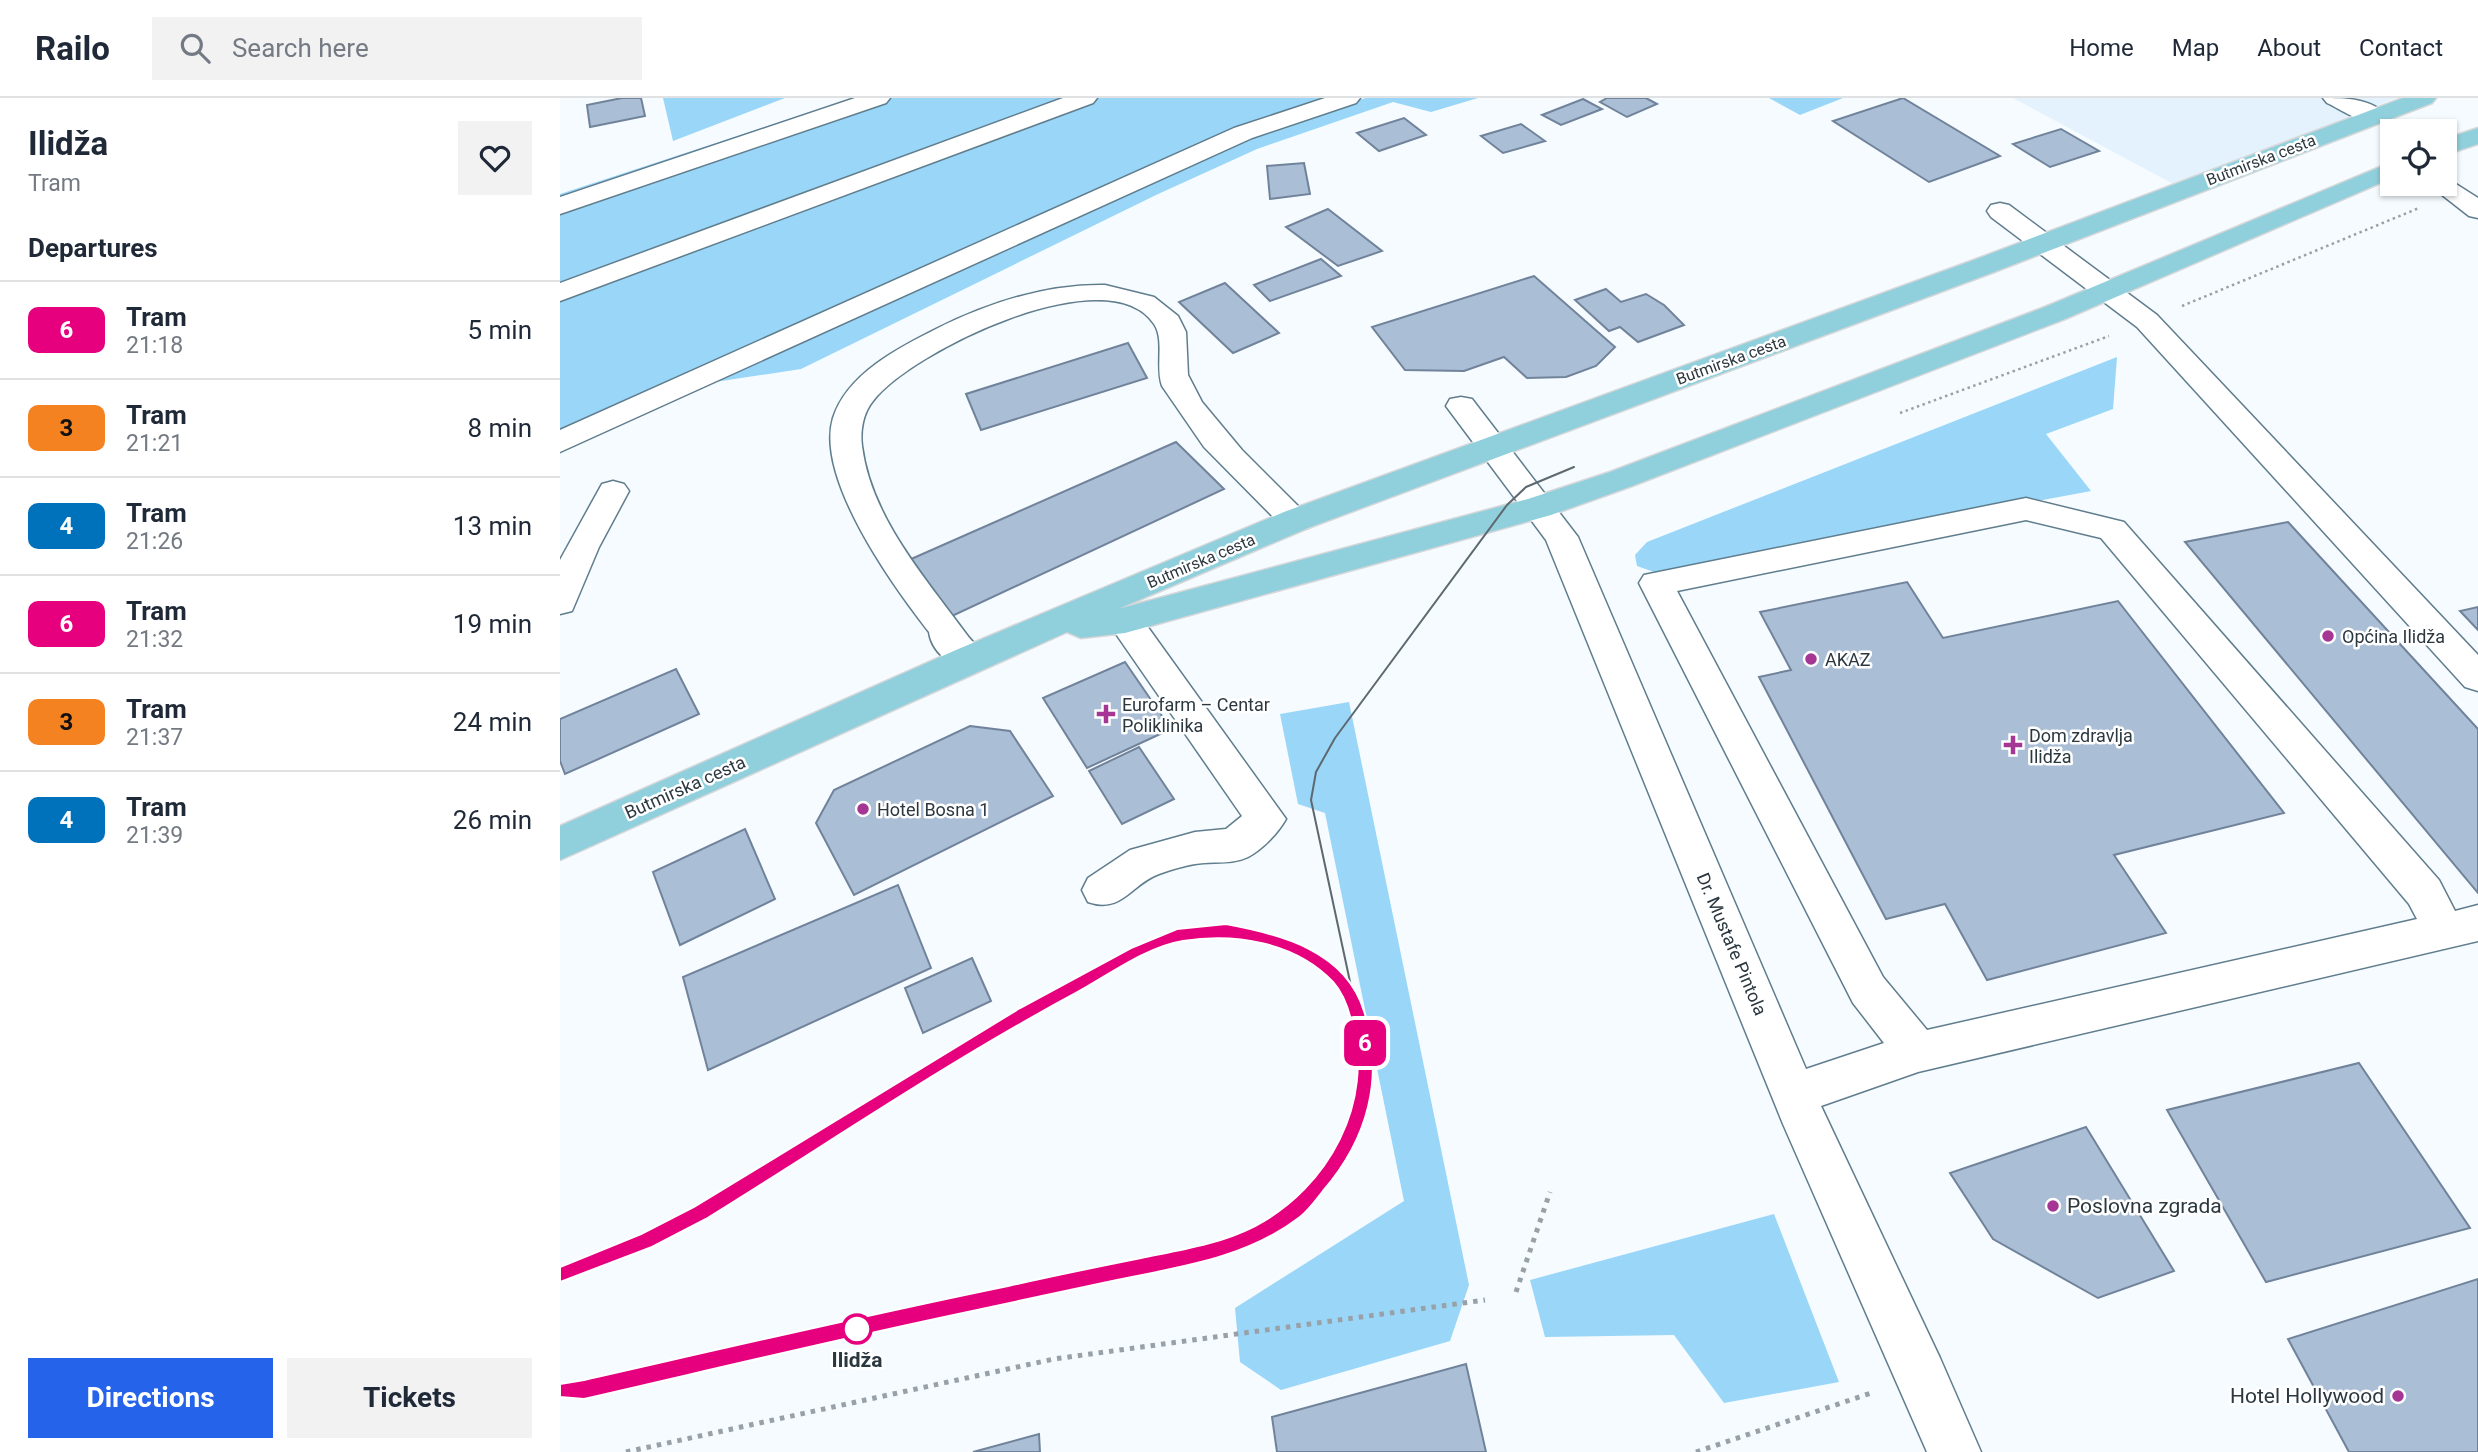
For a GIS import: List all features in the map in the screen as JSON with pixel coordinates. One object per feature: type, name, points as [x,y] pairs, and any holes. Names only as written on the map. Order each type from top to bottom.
[{"type":"main road","name":"Butmirska cesta","points":[[560,844],[970,659],[1296,520],[2044,243],[2424,98]]},
{"type":"main road","points":[[2457,143],[2478,135]]},
{"type":"main road","name":"Butmirska cesta","points":[[1040,629],[1125,621],[1539,507],[1622,479],[2108,290],[2380,174]]},
{"type":"street","points":[[560,206],[878,98]]},
{"type":"street","points":[[560,293],[1085,98]]},
{"type":"street","points":[[560,442],[1243,133],[1348,98]]},
{"type":"street","points":[[2334,98],[2375,117]]},
{"type":"street","points":[[2457,195],[2478,210]]},
{"type":"street","points":[[2000,211],[2147,321],[2478,678]]},
{"type":"street","points":[[970,659],[946,635],[947,630],[919,597],[873,523],[854,481],[847,435],[848,419],[862,390],[893,365],[1003,312],[1037,300],[1104,295],[1141,301],[1157,310],[1171,327],[1175,383],[1214,436],[1296,520]]},
{"type":"street","name":"Dr. Mustafe Pintola","points":[[1461,406],[1561,537],[1794,1094],[1954,1452]]},
{"type":"street","points":[[560,602],[582,547],[613,491]]},
{"type":"street","points":[[1918,1052],[1868,990],[1656,583],[2026,509],[2112,530],[2424,892],[2460,926]]},
{"type":"street","points":[[1103,890],[1144,862],[1195,848],[1235,845],[1266,819],[1125,621]]},
{"type":"street","points":[[1794,1094],[1918,1052],[2460,926]]},
{"type":"path","points":[[1516,1292],[1550,1192]]},
{"type":"path","points":[[625,1452],[1054,1359],[1485,1300]]},
{"type":"path","points":[[1696,1452],[1922,1376]]},
{"type":"shaded area","points":[[663,98],[785,98],[673,141]]},
{"type":"shaded area","points":[[853,98],[869,98],[560,201],[560,194]]},
{"type":"shaded area","points":[[890,98],[1074,98],[560,287],[560,210]]},
{"type":"shaded area","points":[[1095,98],[1338,98],[560,434],[560,297]]},
{"type":"shaded area","points":[[1366,98],[1478,98],[1431,112],[1393,102],[1257,149],[1156,195],[801,369],[715,382],[560,452],[560,446],[1175,169],[1321,110]]},
{"type":"shaded area","points":[[1769,98],[1843,98],[1800,115]]},
{"type":"shaded area","points":[[2013,98],[2396,98],[2177,186]]},
{"type":"shaded area","points":[[2117,357],[2113,409],[2046,434],[2091,491],[1654,572],[1637,566],[1635,555],[1647,542]]},
{"type":"shaded area","points":[[1349,702],[1469,1285],[1450,1341],[1281,1390],[1240,1362],[1235,1308],[1404,1201],[1325,813],[1298,804],[1280,714]]},
{"type":"shaded area","points":[[1774,1214],[1839,1382],[1724,1403],[1674,1335],[1545,1337],[1530,1280]]},
{"type":"building","points":[[622,98],[641,98],[645,116],[590,127],[587,105]]},
{"type":"building","points":[[1607,98],[1646,98],[1657,104],[1627,117],[1600,102]]},
{"type":"building","points":[[1903,98],[2000,156],[1929,182],[1833,121]]},
{"type":"building","points":[[1583,99],[1602,109],[1561,125],[1542,115]]},
{"type":"building","points":[[1404,118],[1426,135],[1379,151],[1357,133]]},
{"type":"building","points":[[1521,124],[1545,141],[1503,153],[1481,136]]},
{"type":"building","points":[[2061,129],[2099,151],[2050,167],[2013,144]]},
{"type":"building","points":[[1304,163],[1310,194],[1270,199],[1267,166]]},
{"type":"building","points":[[1328,209],[1382,251],[1338,266],[1286,227]]},
{"type":"building","points":[[1321,259],[1341,276],[1270,301],[1254,285]]},
{"type":"building","points":[[1534,276],[1615,347],[1596,366],[1566,377],[1527,378],[1504,357],[1464,371],[1405,370],[1372,327]]},
{"type":"building","points":[[1225,283],[1279,333],[1233,353],[1179,302]]},
{"type":"building","points":[[1606,289],[1621,302],[1646,294],[1664,305],[1684,325],[1638,342],[1620,327],[1609,331],[1575,300]]},
{"type":"building","points":[[1128,343],[1147,378],[981,430],[966,394]]},
{"type":"building","points":[[1176,442],[1224,489],[952,616],[909,560]]},
{"type":"building","name":"Općina Ilidža","points":[[2288,522],[2478,729],[2478,893],[2185,542]]},
{"type":"building","name":"Dom zdravlja Ilidža","points":[[1907,582],[1943,638],[2118,601],[2284,813],[2114,855],[2166,933],[1987,980],[1945,904],[1886,919],[1759,677],[1791,670],[1760,612]]},
{"type":"building","points":[[2478,607],[2478,630],[2460,611]]},
{"type":"building","name":"Eurofarm – Centar Poliklinika","points":[[1125,662],[1171,729],[1087,768],[1043,698]]},
{"type":"building","points":[[676,669],[699,714],[565,774],[560,761],[560,719]]},
{"type":"building","points":[[970,726],[1010,731],[1053,796],[854,895],[816,823],[834,790]]},
{"type":"building","points":[[1139,747],[1174,799],[1122,824],[1089,771]]},
{"type":"building","points":[[745,829],[775,899],[680,945],[653,872]]},
{"type":"building","points":[[898,885],[931,968],[708,1070],[683,977]]},
{"type":"building","points":[[972,958],[991,1001],[923,1033],[905,988]]},
{"type":"building","points":[[2359,1063],[2470,1228],[2266,1282],[2167,1110]]},
{"type":"building","name":"Poslovna zgrada","points":[[2086,1127],[2174,1271],[2098,1298],[1993,1239],[1950,1173]]},
{"type":"building","name":"Hotel Hollywood","points":[[2478,1279],[2478,1452],[2349,1452],[2288,1339]]},
{"type":"building","points":[[1466,1364],[1486,1452],[1277,1452],[1272,1417]]},
{"type":"building","points":[[1039,1434],[1040,1452],[973,1452]]},
{"type":"tram line","points":[[1352,991],[1311,800],[1316,772],[1335,738],[1507,505],[1526,487],[1574,467]]},
{"type":"tram line","points":[[560,1273],[646,1241],[700,1213],[1025,1012],[1136,952],[1177,936],[1226,930],[1272,938],[1310,957],[1339,978],[1355,1005],[1365,1039],[1366,1086],[1355,1129],[1331,1170],[1296,1210],[1261,1232],[1212,1252],[947,1307],[584,1389],[560,1391]]},
{"type":"tram line","name":"6","points":[[560,1273],[581,1268],[646,1241],[700,1213],[1025,1012],[1136,953],[1177,936],[1226,930],[1272,938],[1310,957],[1339,978],[1354,1005],[1365,1039],[1366,1086],[1355,1129],[1331,1170],[1296,1210],[1261,1232],[1212,1252],[947,1307],[584,1389],[560,1391]]},
{"type":"place","name":"Općina Ilidža","points":[[2328,636]]},
{"type":"place","name":"AKAZ","points":[[1811,659]]},
{"type":"place","name":"Eurofarm – Centar Poliklinika","points":[[1106,714]]},
{"type":"place","name":"Dom zdravlja Ilidža","points":[[2013,745]]},
{"type":"place","name":"Hotel Bosna 1","points":[[863,809]]},
{"type":"place","name":"Poslovna zgrada","points":[[2053,1206]]},
{"type":"place","name":"Ilidža","points":[[857,1329]]},
{"type":"place","name":"Hotel Hollywood","points":[[2398,1396]]}]
